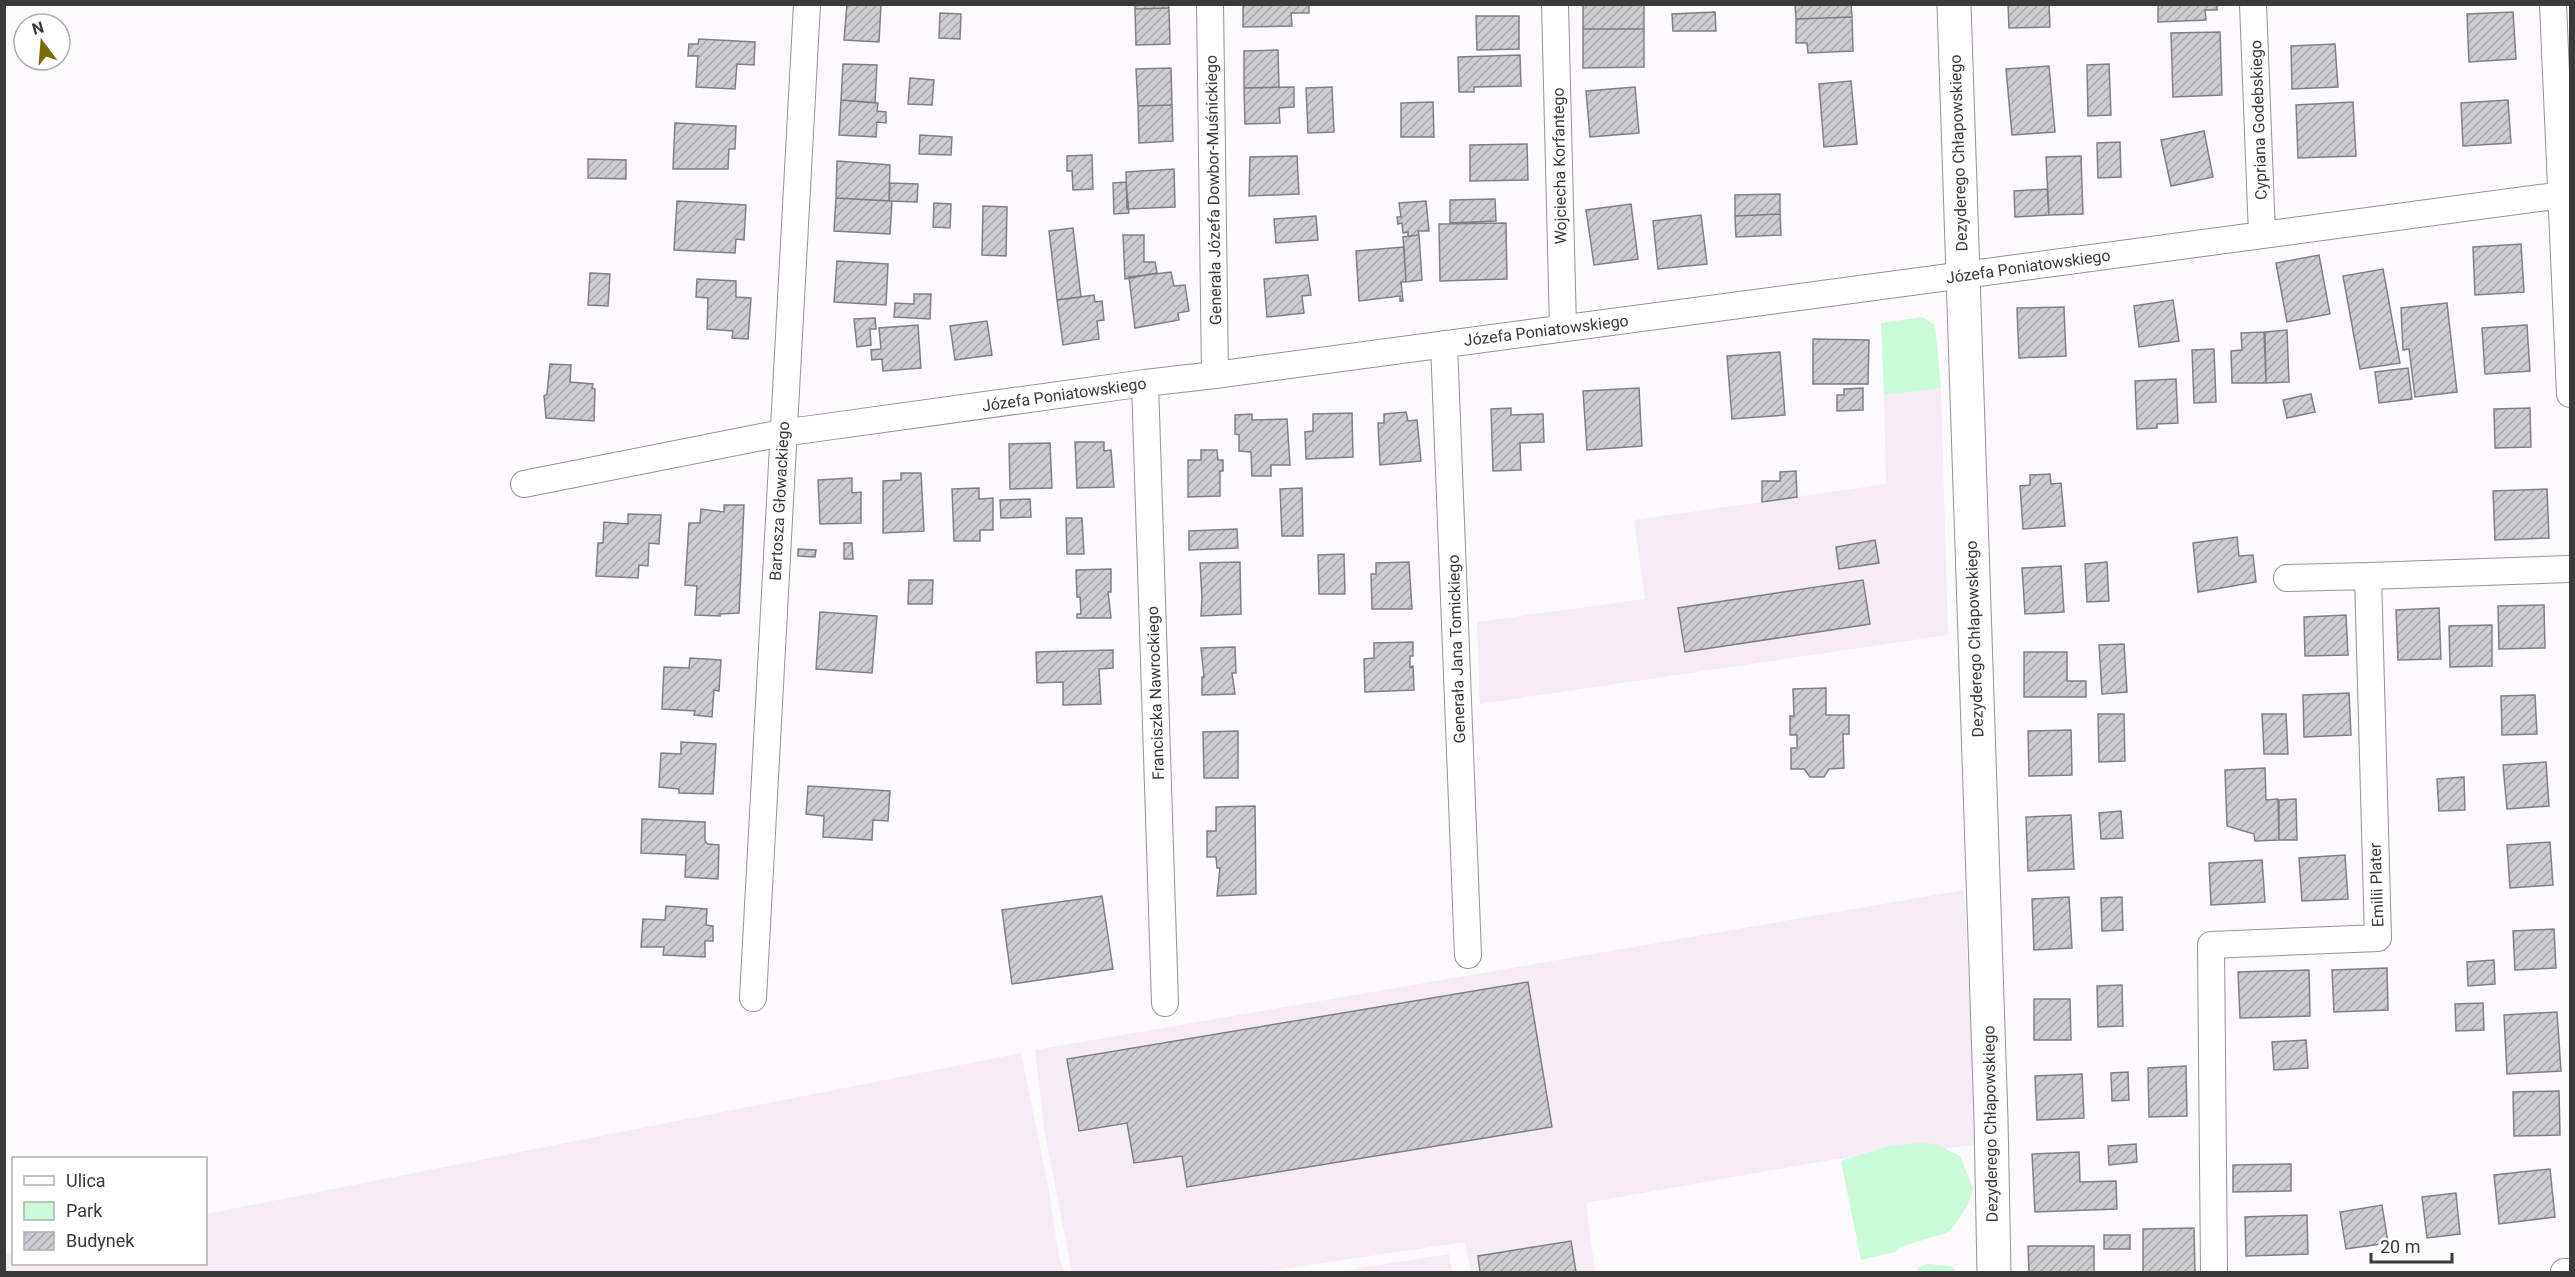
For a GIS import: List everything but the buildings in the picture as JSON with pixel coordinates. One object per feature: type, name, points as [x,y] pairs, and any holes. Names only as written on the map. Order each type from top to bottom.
[{"type":"street","name":"Bartosza Głowackiego","points":[[753,998],[807,4]]},
{"type":"street","name":"Generała Józefa Dowbor-Muśnickiego","points":[[1210,4],[1215,375]]},
{"type":"street","name":"Wojciecha Korfantego","points":[[1555,4],[1563,328]]},
{"type":"street","name":"Dezyderego Chłapowskiego","points":[[1954,4],[1991,1101],[1994,1272]]},
{"type":"street","name":"Cypriana Godebskiego","points":[[2253,4],[2262,235]]},
{"type":"street","points":[[2553,4],[2565,195],[2571,394]]},
{"type":"street","name":"Józefa Poniatowskiego","points":[[524,484],[782,434],[1145,383],[2565,195]]},
{"type":"street","name":"Generała Jana Tomickiego","points":[[1444,344],[1468,955]]},
{"type":"street","name":"Franciszka Nawrockiego","points":[[1145,383],[1165,1003]]},
{"type":"street","points":[[2287,578],[2571,569]]},
{"type":"street","name":"Emilii Plater","points":[[2214,1272],[2211,945],[2378,938],[2368,576]]},
{"type":"street","points":[[2564,1272],[2571,1272]]},
{"type":"shaded area","points":[[1941,388],[1948,635],[1480,704],[1477,622],[1645,599],[1634,520],[1886,484],[1884,395]]},
{"type":"shaded area","points":[[1964,890],[1977,1145],[1830,1160],[1586,1203],[1595,1272],[1471,1272],[1465,1242],[1261,1272],[1072,1272],[1044,1129],[1035,1050]]},
{"type":"shaded area","points":[[1021,1053],[1048,1186],[1059,1257],[1065,1272],[5,1272],[5,1254],[12,1252],[12,1265],[207,1265],[207,1214]]},
{"type":"shaded area","points":[[1449,1254],[1452,1272],[1334,1272]]},
{"type":"green space","points":[[1922,317],[1935,325],[1941,388],[1884,395],[1881,323]]},
{"type":"green space","points":[[1924,1142],[1940,1146],[1960,1156],[1973,1188],[1969,1203],[1949,1231],[1900,1247],[1895,1252],[1861,1260],[1841,1161],[1885,1147]]},
{"type":"green space","points":[[1927,1264],[1951,1266],[1957,1272],[1917,1272],[1918,1268]]}]
